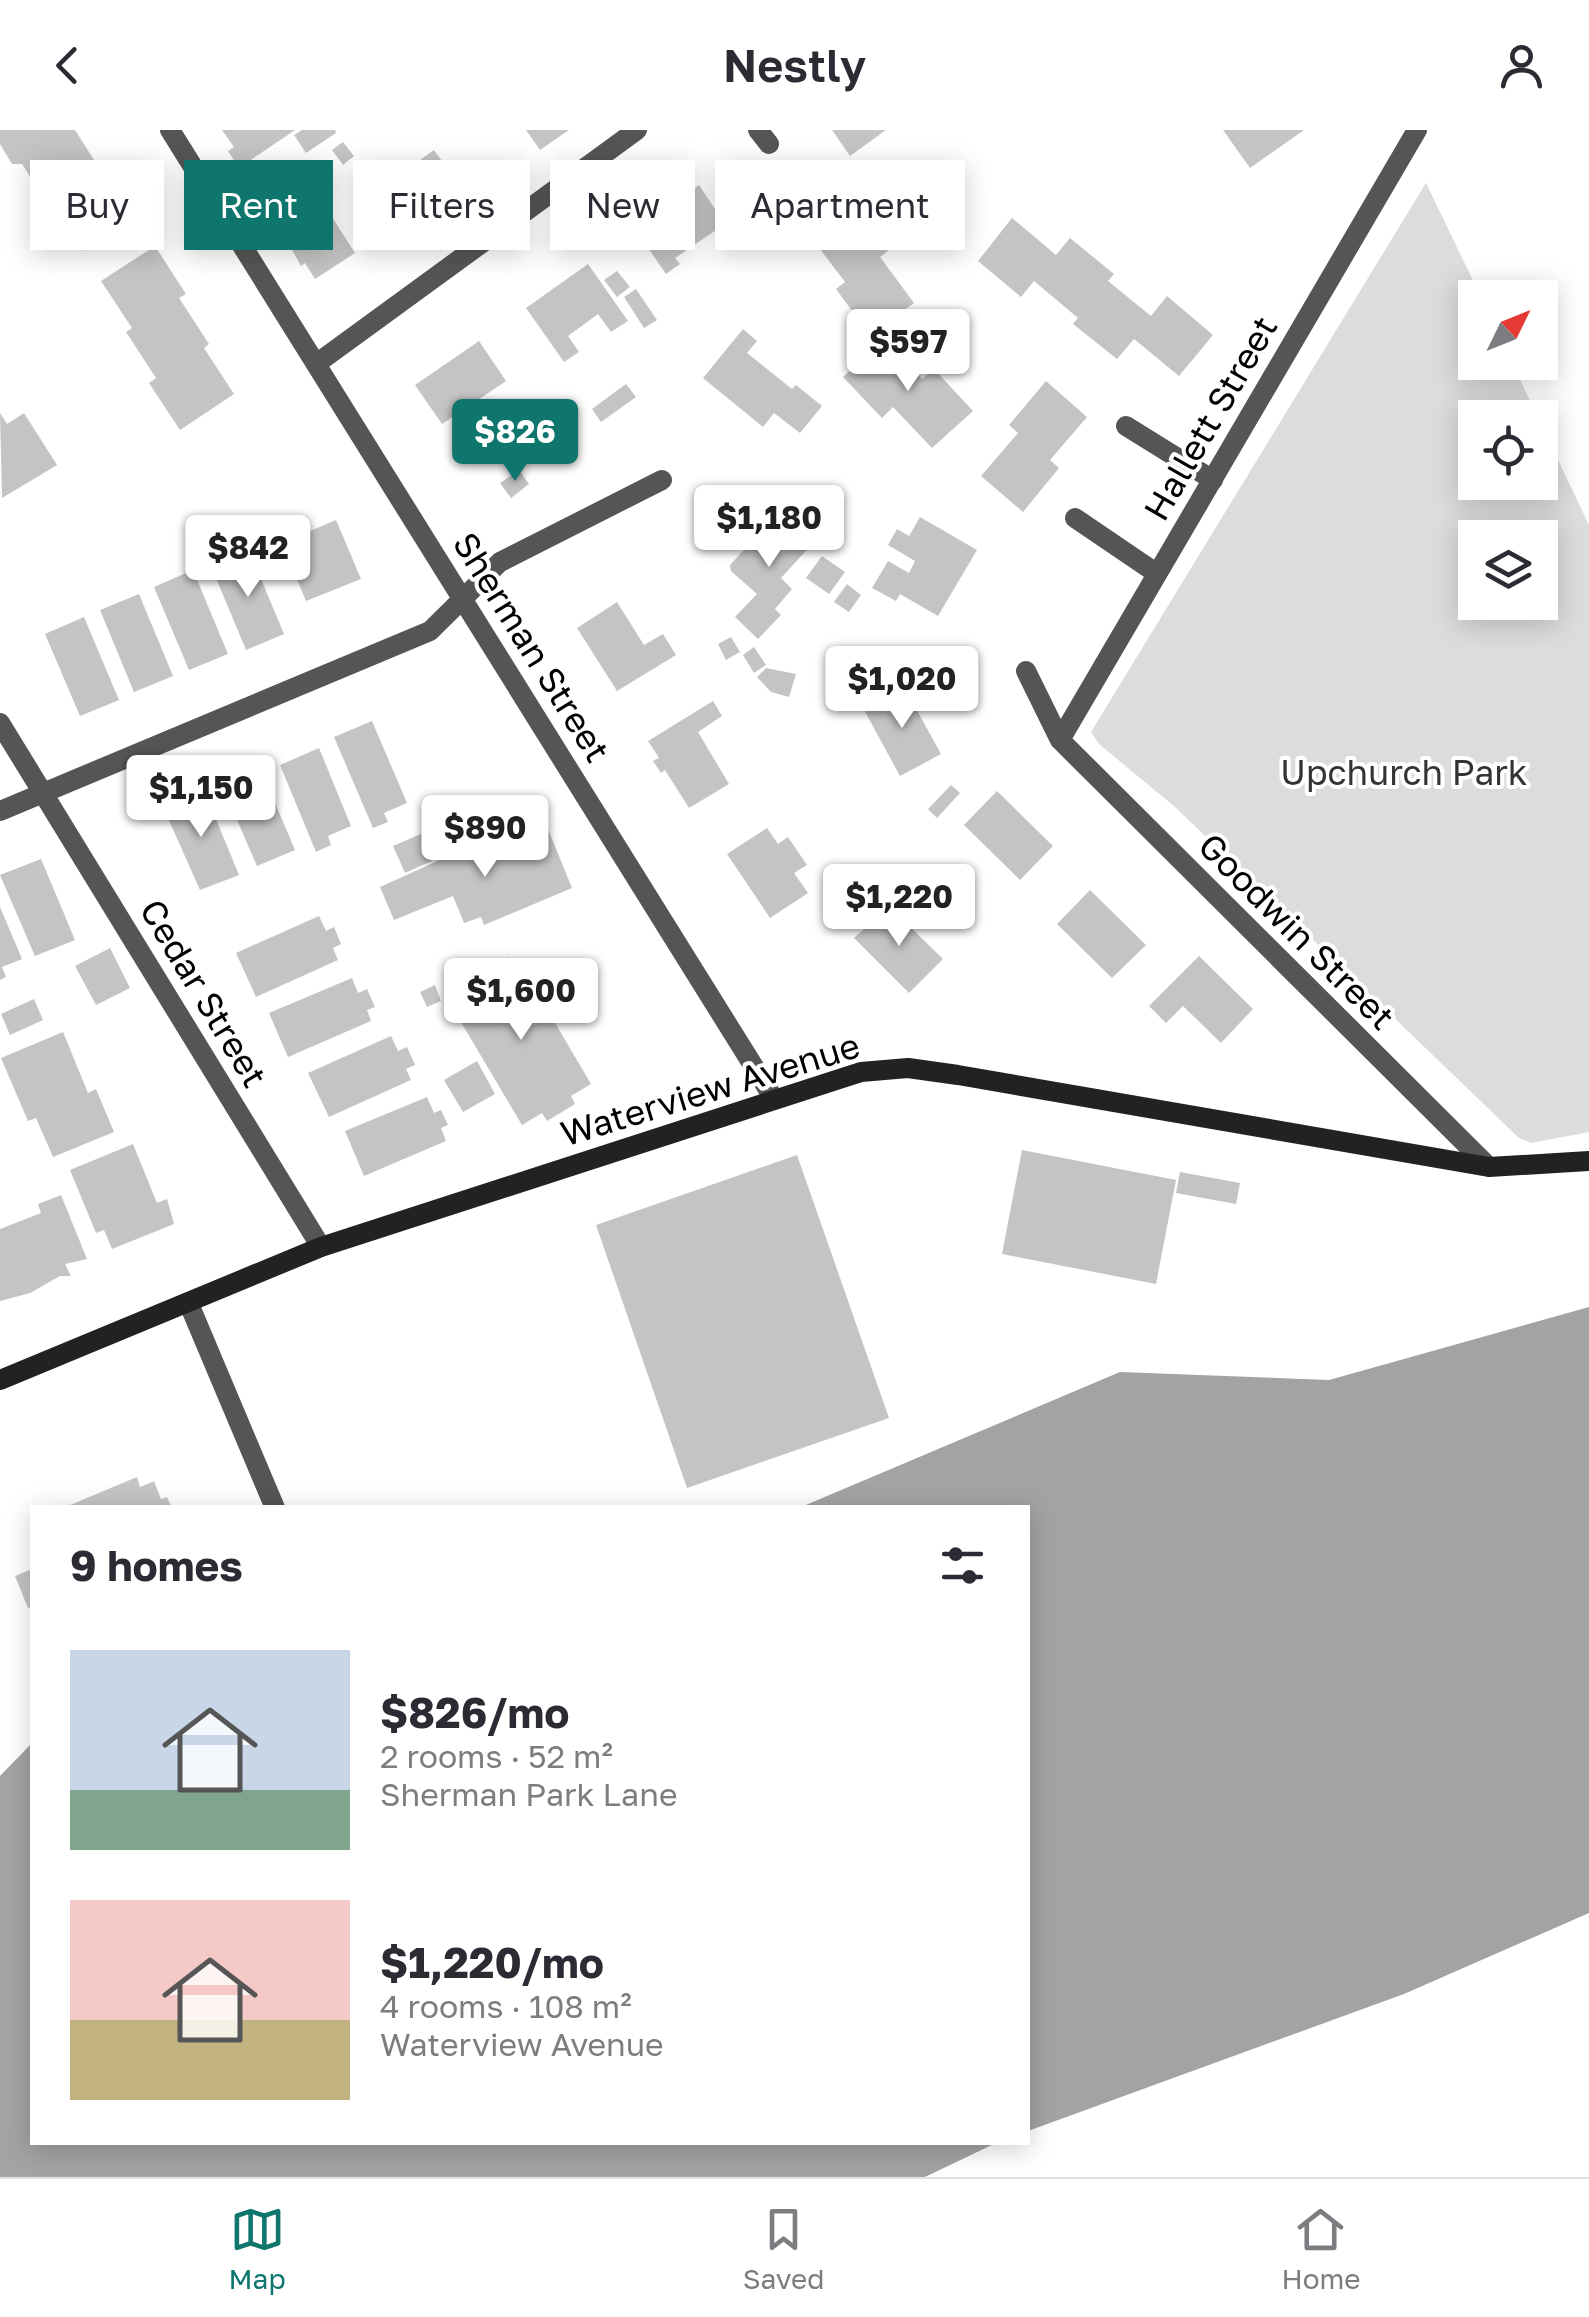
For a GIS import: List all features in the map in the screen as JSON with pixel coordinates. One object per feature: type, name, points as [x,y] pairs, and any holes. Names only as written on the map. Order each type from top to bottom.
[{"type":"street","name":"Sherman Street","points":[[170,130],[774,1099]]},
{"type":"street","points":[[316,364],[638,130]]},
{"type":"street","name":"Hallett Street","points":[[1060,740],[1411,132]]},
{"type":"street","points":[[1126,426],[1212,480]]},
{"type":"street","points":[[0,811],[430,631],[500,562],[662,480]]},
{"type":"street","points":[[1075,518],[1156,573]]},
{"type":"street","name":"Goodwin Street","points":[[1026,671],[1060,740],[1489,1168]]},
{"type":"street","name":"Cedar Street","points":[[0,723],[322,1246]]},
{"type":"street","name":"Waterview Avenue","points":[[0,1380],[322,1246],[861,1072],[908,1068],[1489,1168],[1589,1161]]},
{"type":"street","points":[[188,1304],[274,1505]]},
{"type":"green space","name":"Upchurch Park","points":[[1426,183],[1473,280],[1458,280],[1458,380],[1520,380],[1530,400],[1458,400],[1458,500],[1558,500],[1558,460],[1589,525],[1589,1132],[1531,1143],[1519,1138],[1175,807],[1099,744],[1091,732]]},
{"type":"shaded area","points":[[1589,1307],[1589,1913],[1404,1994],[1030,2130],[1030,1505],[806,1505],[1120,1372],[1329,1380]]},
{"type":"shaded area","points":[[30,1745],[30,2145],[992,2145],[925,2177],[0,2177],[0,1776]]},
{"type":"building","points":[[0,130],[75,130],[94,160],[30,160],[30,177],[22,164],[12,164],[0,144]]},
{"type":"building","points":[[222,130],[295,130],[251,160],[234,160],[228,151],[234,147]]},
{"type":"building","points":[[302,130],[336,133],[306,153],[294,135]]},
{"type":"building","points":[[526,130],[569,130],[540,150]]},
{"type":"building","points":[[832,130],[886,130],[850,156]]},
{"type":"building","points":[[1223,130],[1304,130],[1250,168]]},
{"type":"building","points":[[343,142],[354,156],[343,165],[332,150]]},
{"type":"building","points":[[434,150],[441,160],[420,160]]},
{"type":"building","points":[[699,185],[715,209],[715,231],[695,244],[695,188]]},
{"type":"building","points":[[1012,218],[1056,255],[1070,238],[1114,274],[1108,281],[1151,316],[1167,296],[1213,335],[1179,376],[1134,339],[1117,359],[1073,324],[1078,318],[1034,281],[1021,297],[978,261]]},
{"type":"building","points":[[333,219],[355,253],[315,279],[305,263],[301,266],[292,250],[333,250]]},
{"type":"building","points":[[149,250],[158,250],[186,294],[179,298],[209,344],[204,348],[234,394],[180,430],[149,383],[156,378],[126,332],[132,328],[101,281]]},
{"type":"building","points":[[649,250],[687,250],[675,258],[680,264],[666,274]]},
{"type":"building","points":[[821,250],[887,250],[880,257],[914,303],[870,335],[836,289],[845,282]]},
{"type":"building","points":[[588,264],[628,321],[611,332],[598,314],[568,336],[579,352],[564,362],[526,308]]},
{"type":"building","points":[[617,271],[630,287],[617,297],[604,280]]},
{"type":"building","points":[[636,289],[657,320],[644,328],[624,297]]},
{"type":"building","points":[[743,329],[757,341],[747,353],[792,389],[796,385],[822,406],[800,433],[774,413],[763,427],[703,378]]},
{"type":"building","points":[[884,339],[922,379],[934,369],[973,411],[932,448],[893,407],[882,418],[843,377]]},
{"type":"building","points":[[479,341],[506,381],[442,424],[415,385]]},
{"type":"building","points":[[1046,381],[1087,417],[1050,460],[1059,468],[1023,512],[981,476],[1018,433],[1009,425]]},
{"type":"building","points":[[626,384],[636,397],[601,422],[592,409]]},
{"type":"building","points":[[0,413],[7,424],[24,413],[57,465],[2,498]]},
{"type":"building","points":[[509,413],[523,431],[510,441],[497,422]]},
{"type":"building","points":[[519,470],[529,484],[511,498],[500,483]]},
{"type":"building","points":[[781,510],[815,541],[781,578],[792,589],[775,609],[781,615],[758,639],[735,617],[757,594],[731,571],[730,565]]},
{"type":"building","points":[[920,517],[977,550],[938,616],[900,594],[896,601],[872,588],[888,561],[909,573],[915,561],[888,545],[897,529],[909,536]]},
{"type":"building","points":[[336,520],[361,579],[306,601],[282,543]]},
{"type":"building","points":[[249,550],[284,634],[246,650],[211,566]]},
{"type":"building","points":[[822,556],[845,572],[829,594],[806,578]]},
{"type":"building","points":[[193,570],[228,654],[189,670],[154,587]]},
{"type":"building","points":[[847,584],[861,595],[849,612],[834,602]]},
{"type":"building","points":[[139,594],[173,676],[134,692],[100,610]]},
{"type":"building","points":[[617,602],[644,645],[663,634],[676,655],[617,691],[577,628]]},
{"type":"building","points":[[84,617],[119,700],[80,716],[45,634]]},
{"type":"building","points":[[731,637],[740,652],[726,660],[718,644]]},
{"type":"building","points":[[754,647],[766,665],[754,673],[743,655]]},
{"type":"building","points":[[766,668],[796,674],[789,697],[771,692],[757,677]]},
{"type":"building","points":[[903,685],[941,754],[900,776],[863,708]]},
{"type":"building","points":[[713,701],[722,716],[698,732],[729,784],[689,808],[665,770],[661,773],[653,761],[659,758],[648,741]]},
{"type":"building","points":[[372,721],[407,803],[384,813],[388,822],[373,828],[334,737]]},
{"type":"building","points":[[319,748],[351,826],[328,836],[331,845],[316,852],[280,765]]},
{"type":"building","points":[[260,767],[295,850],[257,866],[221,783]]},
{"type":"building","points":[[951,785],[960,793],[937,818],[928,809]]},
{"type":"building","points":[[204,790],[239,875],[200,890],[163,807]]},
{"type":"building","points":[[997,791],[1053,846],[1020,880],[964,825]]},
{"type":"building","points":[[546,824],[572,888],[484,925],[481,917],[464,923],[453,896],[394,920],[380,887],[455,853],[458,860]]},
{"type":"building","points":[[767,828],[778,844],[788,837],[807,865],[794,873],[808,893],[770,918],[727,854]]},
{"type":"building","points":[[421,834],[432,861],[405,873],[393,846]]},
{"type":"building","points":[[41,859],[75,940],[35,956],[0,875]]},
{"type":"building","points":[[1090,890],[1146,945],[1112,978],[1057,924]]},
{"type":"building","points":[[950,894],[966,908],[956,920],[940,905]]},
{"type":"building","points":[[893,903],[901,912],[898,915],[943,959],[909,993],[854,938]]},
{"type":"building","points":[[0,907],[22,959],[2,967],[6,977],[0,980]]},
{"type":"building","points":[[319,916],[326,931],[334,927],[341,944],[333,948],[338,960],[256,997],[236,953]]},
{"type":"building","points":[[110,948],[130,988],[96,1005],[75,966]]},
{"type":"building","points":[[1199,956],[1253,1009],[1221,1043],[1183,1006],[1166,1023],[1149,1006]]},
{"type":"building","points":[[509,957],[516,969],[521,965],[591,1084],[571,1096],[575,1104],[547,1121],[542,1113],[522,1125],[452,1007],[475,993],[468,981]]},
{"type":"building","points":[[352,978],[358,993],[367,989],[375,1007],[367,1010],[371,1021],[288,1057],[269,1013]]},
{"type":"building","points":[[435,985],[441,1001],[427,1007],[420,992]]},
{"type":"building","points":[[34,999],[43,1020],[10,1035],[1,1014]]},
{"type":"building","points":[[63,1032],[88,1093],[96,1089],[114,1132],[53,1157],[36,1118],[28,1121],[1,1058]]},
{"type":"building","points":[[391,1036],[398,1051],[407,1047],[415,1065],[406,1069],[411,1080],[329,1117],[308,1073]]},
{"type":"building","points":[[477,1061],[495,1094],[463,1112],[444,1080]]},
{"type":"building","points":[[427,1097],[434,1113],[441,1110],[448,1125],[441,1128],[446,1141],[364,1176],[345,1131]]},
{"type":"building","points":[[133,1144],[157,1203],[167,1199],[174,1224],[112,1249],[104,1230],[96,1233],[70,1170]]},
{"type":"building","points":[[1022,1150],[1176,1180],[1156,1284],[1002,1254]]},
{"type":"building","points":[[797,1155],[889,1418],[687,1488],[596,1225]]},
{"type":"building","points":[[1180,1172],[1240,1183],[1236,1204],[1176,1193]]},
{"type":"building","points":[[61,1195],[87,1259],[65,1264],[71,1276],[60,1276],[30,1293],[0,1301],[0,1229],[41,1213],[38,1204]]},
{"type":"building","points":[[137,1477],[140,1487],[154,1481],[161,1499],[167,1497],[171,1505],[70,1505]]},
{"type":"building","points":[[30,1570],[30,1608],[28,1608],[15,1576]]}]
